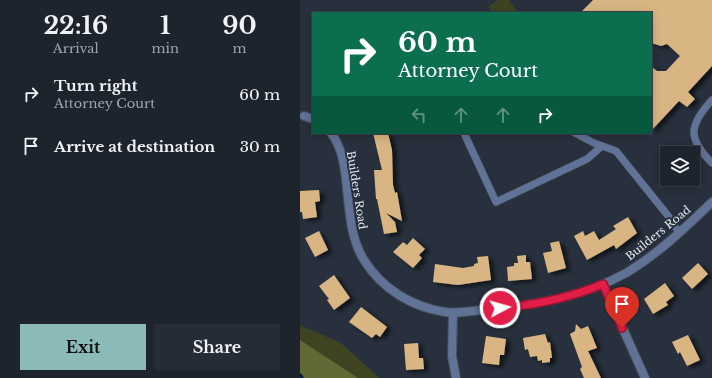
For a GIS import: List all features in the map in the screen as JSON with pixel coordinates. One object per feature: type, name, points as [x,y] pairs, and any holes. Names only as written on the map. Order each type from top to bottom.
[{"type":"street","points":[[304,116],[312,119]]},
{"type":"street","name":"Builders Road","points":[[332,134],[339,145],[344,165],[352,231],[364,260],[374,274],[397,294],[413,303],[430,309],[453,313],[531,305],[558,300],[603,284],[626,273],[649,258],[679,233],[712,202]]},
{"type":"street","points":[[603,284],[645,378]]},
{"type":"street","points":[[453,313],[452,356],[456,378]]},
{"type":"lane","points":[[712,100],[696,119],[694,135],[699,149],[712,163]]},
{"type":"lane","points":[[464,134],[496,202],[587,159],[602,146]]},
{"type":"lane","points":[[577,134],[589,141],[612,149],[620,154],[669,217],[679,233]]},
{"type":"green space","points":[[498,0],[509,0],[517,12],[492,12],[488,7]]},
{"type":"green space","points":[[300,325],[341,343],[379,378],[300,378]]},
{"type":"green space","points":[[300,340],[358,378],[300,378]]},
{"type":"building","points":[[593,0],[712,0],[712,66],[688,92],[695,99],[687,107],[679,101],[652,130],[652,67],[657,71],[666,71],[680,56],[667,44],[661,46],[652,43],[652,12],[581,12]]},
{"type":"building","points":[[373,134],[388,134],[392,150],[393,185],[395,193],[397,192],[402,221],[386,213],[395,222],[397,232],[384,234],[376,199],[374,170],[382,170]]},
{"type":"building","points":[[319,190],[320,201],[315,202],[317,217],[303,219],[302,212],[300,212],[300,191]]},
{"type":"building","points":[[628,217],[637,233],[616,249],[614,245],[587,260],[574,236],[583,231],[585,236],[594,231],[599,240],[616,229],[613,226]]},
{"type":"building","points":[[319,231],[328,250],[315,257],[305,238]]},
{"type":"building","points":[[413,238],[425,249],[419,255],[422,258],[413,268],[393,252],[403,242],[407,245]]},
{"type":"building","points":[[559,241],[566,268],[548,273],[543,253],[552,251],[550,243]]},
{"type":"building","points":[[526,255],[526,262],[530,262],[532,279],[508,281],[507,267],[514,266],[514,263],[518,263],[517,256]]},
{"type":"building","points":[[488,256],[491,280],[458,285],[433,282],[435,264],[463,268],[474,266],[474,264],[478,263],[477,257]]},
{"type":"building","points":[[698,263],[708,274],[692,289],[682,278]]},
{"type":"building","points":[[334,275],[350,298],[334,310],[327,300],[329,299],[319,286]]},
{"type":"building","points":[[665,283],[674,296],[666,302],[668,305],[653,314],[644,299]]},
{"type":"building","points":[[361,307],[387,327],[380,337],[376,334],[372,338],[349,322]]},
{"type":"building","points":[[576,324],[581,329],[588,326],[597,348],[588,351],[601,378],[584,378],[580,369],[582,367],[570,334],[575,331]]},
{"type":"building","points":[[545,334],[548,343],[550,342],[552,358],[550,358],[550,362],[542,363],[542,360],[538,361],[537,356],[530,357],[528,349],[525,350],[523,338]]},
{"type":"building","points":[[688,335],[700,360],[687,366],[680,352],[678,354],[672,342]]},
{"type":"building","points":[[486,336],[506,339],[504,355],[500,355],[499,365],[482,363]]},
{"type":"building","points":[[418,343],[419,358],[423,358],[424,369],[406,370],[404,344]]},
{"type":"route","points":[[500,308],[531,305],[558,300],[603,284],[622,328]]}]
